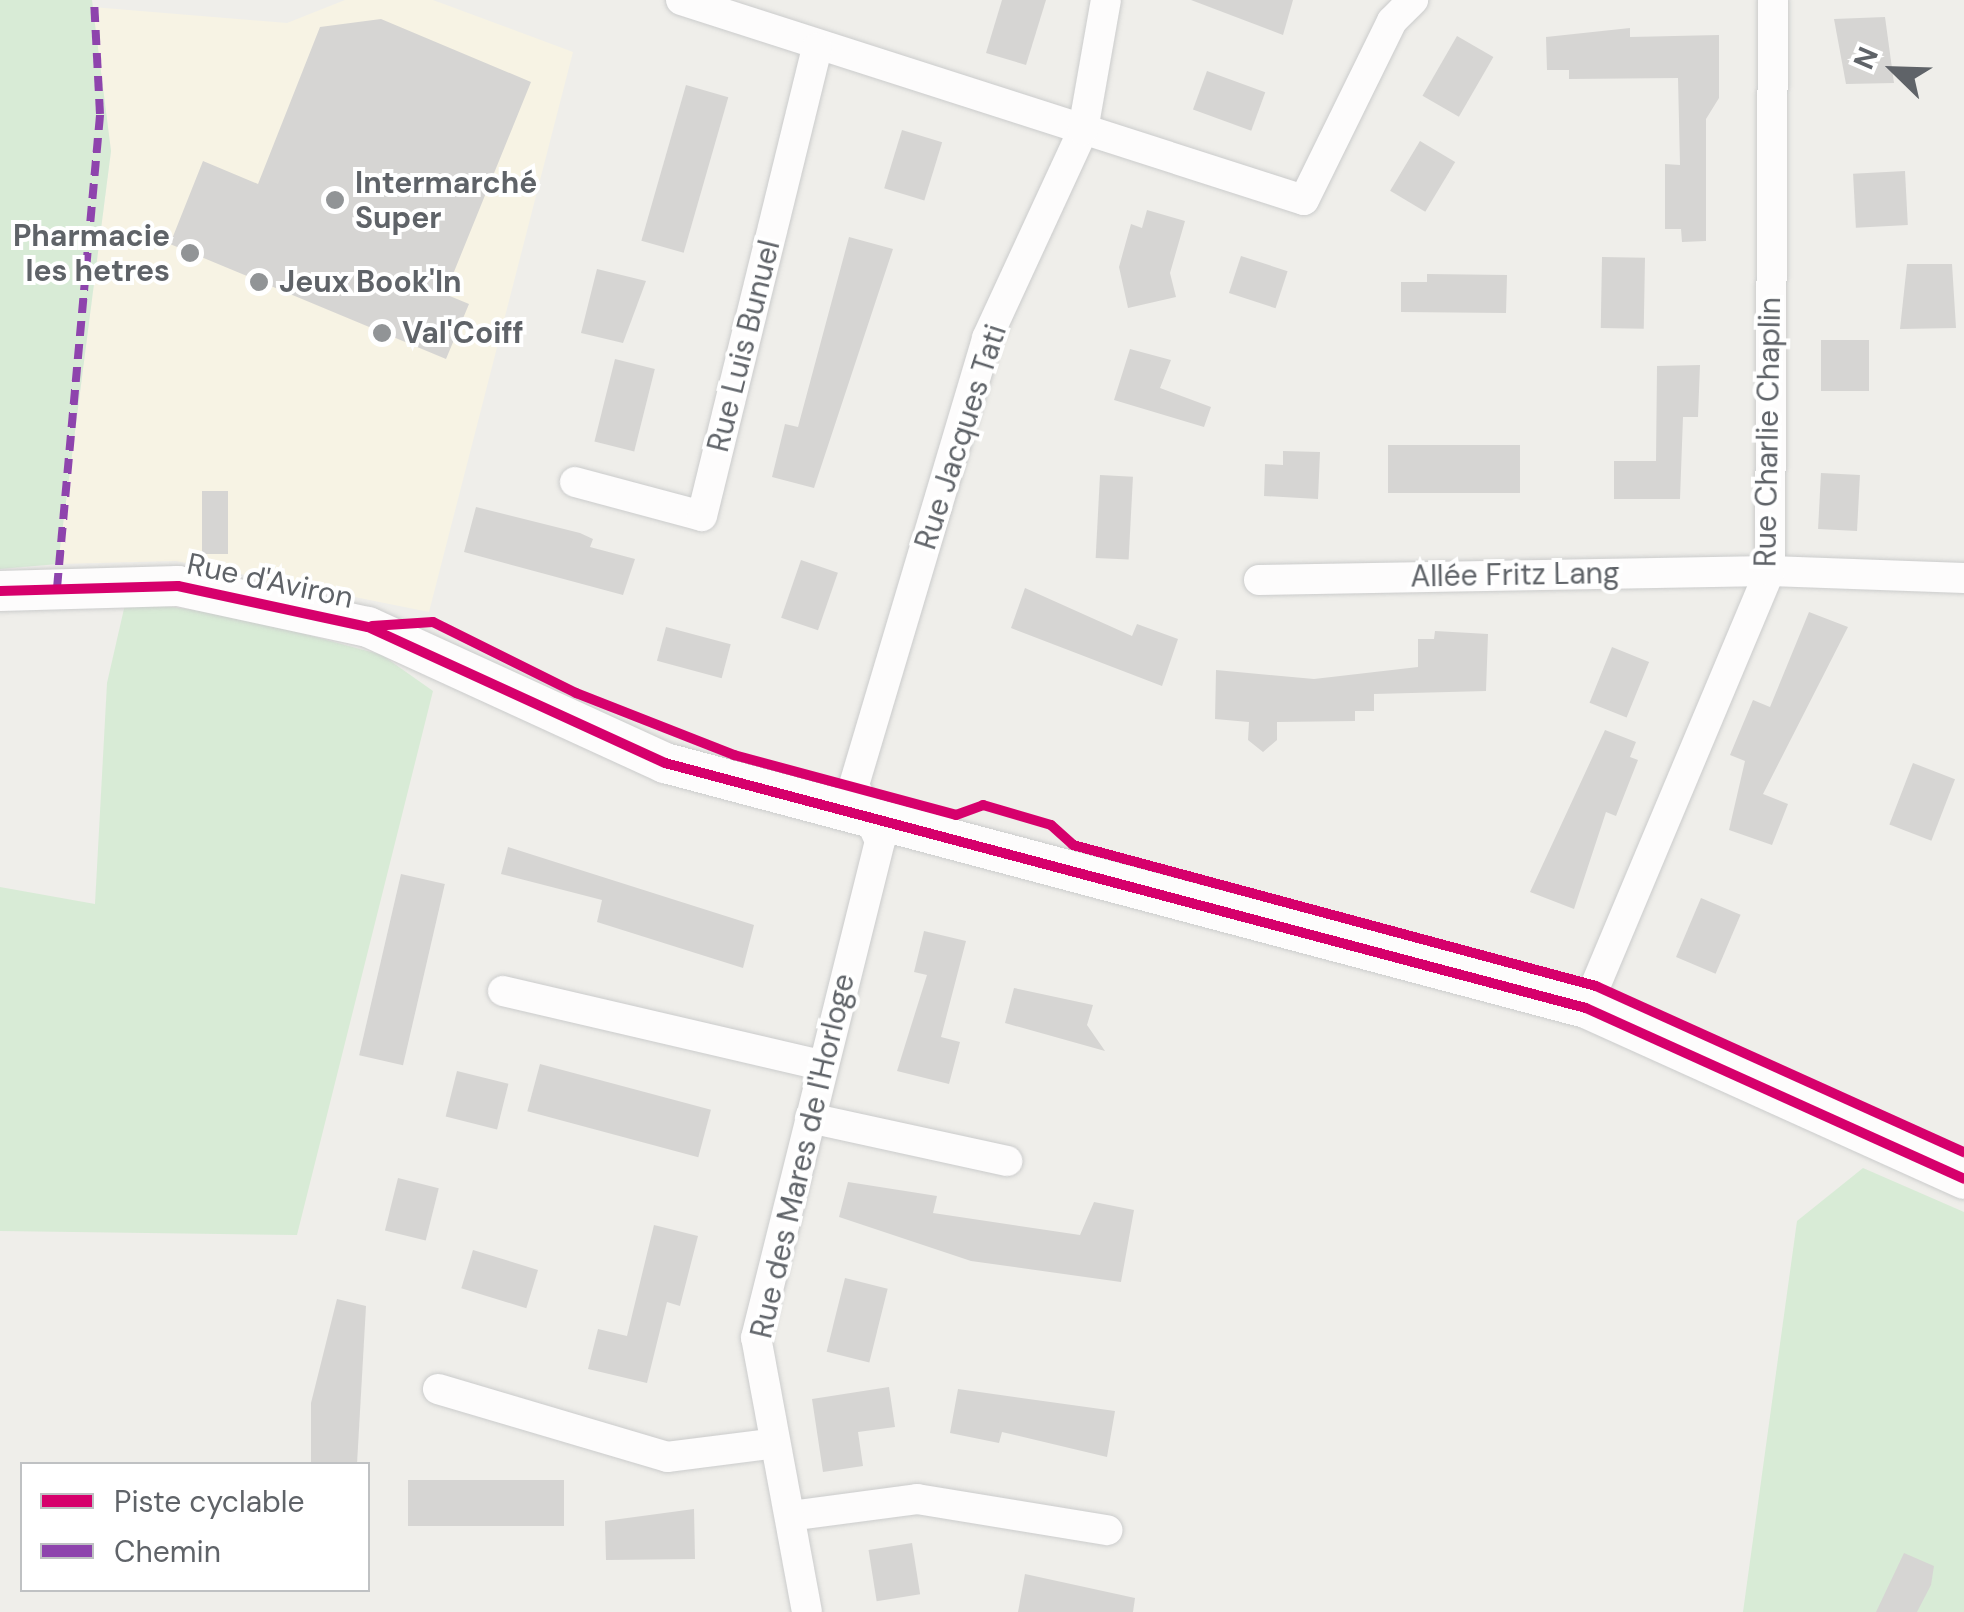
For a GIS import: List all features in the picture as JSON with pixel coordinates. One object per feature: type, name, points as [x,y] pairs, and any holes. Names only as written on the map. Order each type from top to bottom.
[{"type":"street","points":[[682,0],[817,48],[1304,200],[1392,20],[1413,0]]},
{"type":"street","name":"Rue Jacques Tati","points":[[872,820],[857,773],[987,338],[1083,130],[1106,0]]},
{"type":"street","name":"Rue Charlie Chaplin","points":[[1586,1008],[1770,570],[1773,0]]},
{"type":"street","name":"Rue Luis Bunuel","points":[[574,482],[702,516],[817,48]]},
{"type":"street","name":"Allée Fritz Lang","points":[[1259,580],[1770,570],[1964,578]]},
{"type":"street","name":"Rue d'Aviron","points":[[14,590],[126,582],[306,609],[368,627],[665,762],[1586,1008],[1964,1179]]},
{"type":"street","name":"Rue des Mares de l'Horloge","points":[[806,1612],[790,1516],[770,1444],[756,1338],[820,1065],[880,841],[872,820]]},
{"type":"street","points":[[502,990],[820,1065]]},
{"type":"street","points":[[810,1118],[1008,1161]]},
{"type":"street","points":[[438,1389],[666,1456],[770,1444]]},
{"type":"street","points":[[790,1516],[917,1499],[1106,1530]]},
{"type":"shaded area","points":[[345,0],[433,0],[573,52],[429,612],[176,561],[58,564],[111,151],[92,7],[287,23]]},
{"type":"green space","points":[[0,0],[92,0],[111,151],[58,564],[0,569]]},
{"type":"green space","points":[[126,600],[246,618],[382,655],[433,691],[297,1235],[0,1231],[0,887],[95,904],[107,683]]},
{"type":"green space","points":[[1863,1168],[1964,1212],[1964,1612],[1743,1612],[1797,1221]]},
{"type":"building","points":[[1002,0],[1046,0],[1026,65],[986,53]]},
{"type":"building","points":[[1191,0],[1293,0],[1283,35]]},
{"type":"building","points":[[1885,17],[1894,83],[1846,84],[1834,19]]},
{"type":"building","name":"Intermarché Super","points":[[381,19],[531,82],[445,294],[469,304],[446,359],[170,244],[203,161],[258,184],[320,27]]},
{"type":"building","points":[[1630,28],[1630,37],[1719,35],[1719,98],[1706,119],[1706,241],[1682,242],[1681,229],[1665,229],[1665,164],[1680,165],[1678,78],[1569,79],[1569,70],[1547,70],[1546,37]]},
{"type":"building","points":[[1457,36],[1493,57],[1459,117],[1422,96]]},
{"type":"building","points":[[1207,71],[1265,92],[1251,131],[1193,110]]},
{"type":"building","points":[[686,85],[728,97],[684,253],[641,241]]},
{"type":"building","points":[[902,130],[942,142],[924,201],[884,188]]},
{"type":"building","points":[[1420,141],[1455,162],[1425,212],[1390,191]]},
{"type":"building","points":[[1905,171],[1908,225],[1856,228],[1853,174]]},
{"type":"building","points":[[1147,210],[1185,221],[1170,273],[1176,297],[1128,308],[1119,267],[1131,224],[1142,228]]},
{"type":"building","points":[[849,237],[893,249],[814,488],[772,477],[785,424],[798,427]]},
{"type":"building","points":[[1241,256],[1288,271],[1276,308],[1229,293]]},
{"type":"building","points":[[1602,257],[1645,258],[1644,329],[1601,328]]},
{"type":"building","points":[[1907,264],[1952,264],[1956,328],[1900,329]]},
{"type":"building","points":[[597,269],[646,281],[623,343],[581,333]]},
{"type":"building","points":[[1427,274],[1507,275],[1506,313],[1401,312],[1401,282],[1427,282]]},
{"type":"building","points":[[1821,340],[1869,340],[1869,391],[1821,391]]},
{"type":"building","points":[[1130,349],[1171,360],[1160,388],[1211,407],[1204,427],[1114,400]]},
{"type":"building","points":[[615,359],[655,369],[634,451],[594,441]]},
{"type":"building","points":[[1700,365],[1698,417],[1683,417],[1680,499],[1614,499],[1614,461],[1656,461],[1657,366]]},
{"type":"building","points":[[1388,445],[1520,445],[1520,493],[1388,493]]},
{"type":"building","points":[[1283,451],[1320,452],[1318,499],[1264,496],[1265,464],[1283,465]]},
{"type":"building","points":[[1821,473],[1860,475],[1857,531],[1818,529]]},
{"type":"building","points":[[1100,475],[1133,477],[1129,560],[1096,558]]},
{"type":"building","points":[[202,491],[228,491],[228,554],[202,554]]},
{"type":"building","points":[[476,507],[580,533],[593,539],[590,547],[635,559],[623,595],[464,552]]},
{"type":"building","points":[[801,560],[838,573],[818,630],[781,618]]},
{"type":"building","points":[[1025,588],[1132,636],[1137,624],[1178,639],[1162,686],[1011,628]]},
{"type":"building","points":[[1809,612],[1848,627],[1763,794],[1788,804],[1772,845],[1729,830],[1745,761],[1730,755],[1753,700],[1770,707]]},
{"type":"building","points":[[666,627],[731,644],[722,678],[657,661]]},
{"type":"building","points":[[1435,631],[1488,634],[1486,691],[1374,694],[1374,711],[1355,711],[1355,721],[1277,722],[1277,740],[1263,752],[1248,740],[1249,722],[1215,719],[1216,670],[1314,679],[1418,667],[1418,639],[1434,639]]},
{"type":"building","points":[[1612,647],[1649,662],[1627,718],[1590,703]]},
{"type":"building","points":[[1605,730],[1636,742],[1630,757],[1638,760],[1616,816],[1606,812],[1574,909],[1530,892]]},
{"type":"building","points":[[1913,763],[1955,779],[1931,841],[1889,825]]},
{"type":"building","points":[[508,847],[754,925],[743,968],[597,922],[602,900],[501,874]]},
{"type":"building","points":[[401,874],[445,884],[403,1065],[359,1055]]},
{"type":"building","points":[[1701,898],[1741,915],[1716,974],[1676,957]]},
{"type":"building","points":[[924,931],[966,941],[941,1037],[960,1042],[949,1084],[897,1071],[927,975],[914,972]]},
{"type":"building","points":[[1014,988],[1093,1005],[1087,1025],[1105,1051],[1005,1023]]},
{"type":"building","points":[[540,1064],[711,1110],[698,1157],[527,1111]]},
{"type":"building","points":[[457,1071],[508,1084],[497,1129],[446,1117]]},
{"type":"building","points":[[398,1178],[439,1188],[426,1241],[385,1230]]},
{"type":"building","points":[[848,1182],[937,1196],[933,1213],[1080,1235],[1094,1202],[1134,1210],[1121,1282],[971,1261],[839,1217]]},
{"type":"building","points":[[654,1225],[698,1236],[680,1306],[667,1302],[647,1383],[588,1369],[598,1329],[627,1336]]},
{"type":"building","points":[[473,1250],[538,1270],[526,1308],[461,1288]]},
{"type":"building","points":[[845,1278],[888,1289],[869,1362],[827,1352]]},
{"type":"building","points":[[337,1299],[366,1306],[357,1462],[311,1462],[311,1403]]},
{"type":"building","points":[[889,1387],[895,1427],[858,1432],[863,1466],[823,1472],[812,1399]]},
{"type":"building","points":[[958,1389],[1115,1411],[1107,1457],[1002,1432],[999,1443],[950,1433]]},
{"type":"building","points":[[408,1480],[564,1480],[564,1526],[408,1526]]},
{"type":"building","points":[[694,1509],[695,1559],[606,1560],[605,1521]]},
{"type":"building","points":[[912,1543],[920,1594],[877,1601],[869,1550]]},
{"type":"building","points":[[1904,1553],[1934,1566],[1931,1585],[1917,1612],[1876,1612]]},
{"type":"building","points":[[1025,1574],[1135,1598],[1133,1612],[1018,1612]]},
{"type":"marked path","points":[[57,588],[100,114],[94,0]]},
{"type":"cycle path","points":[[0,591],[178,586],[368,627],[665,763],[1586,1008],[1964,1179]]},
{"type":"cycle path","points":[[372,626],[433,622],[576,693],[734,755],[956,815],[983,805],[1051,825],[1073,845],[1596,986],[1964,1152]]},
{"type":"place","name":"Intermarché Super","points":[[335,200]]},
{"type":"place","name":"Pharmacie les hetres","points":[[190,253]]},
{"type":"place","name":"Jeux Book'In","points":[[259,282]]},
{"type":"place","name":"Val'Coiff","points":[[382,333]]}]
